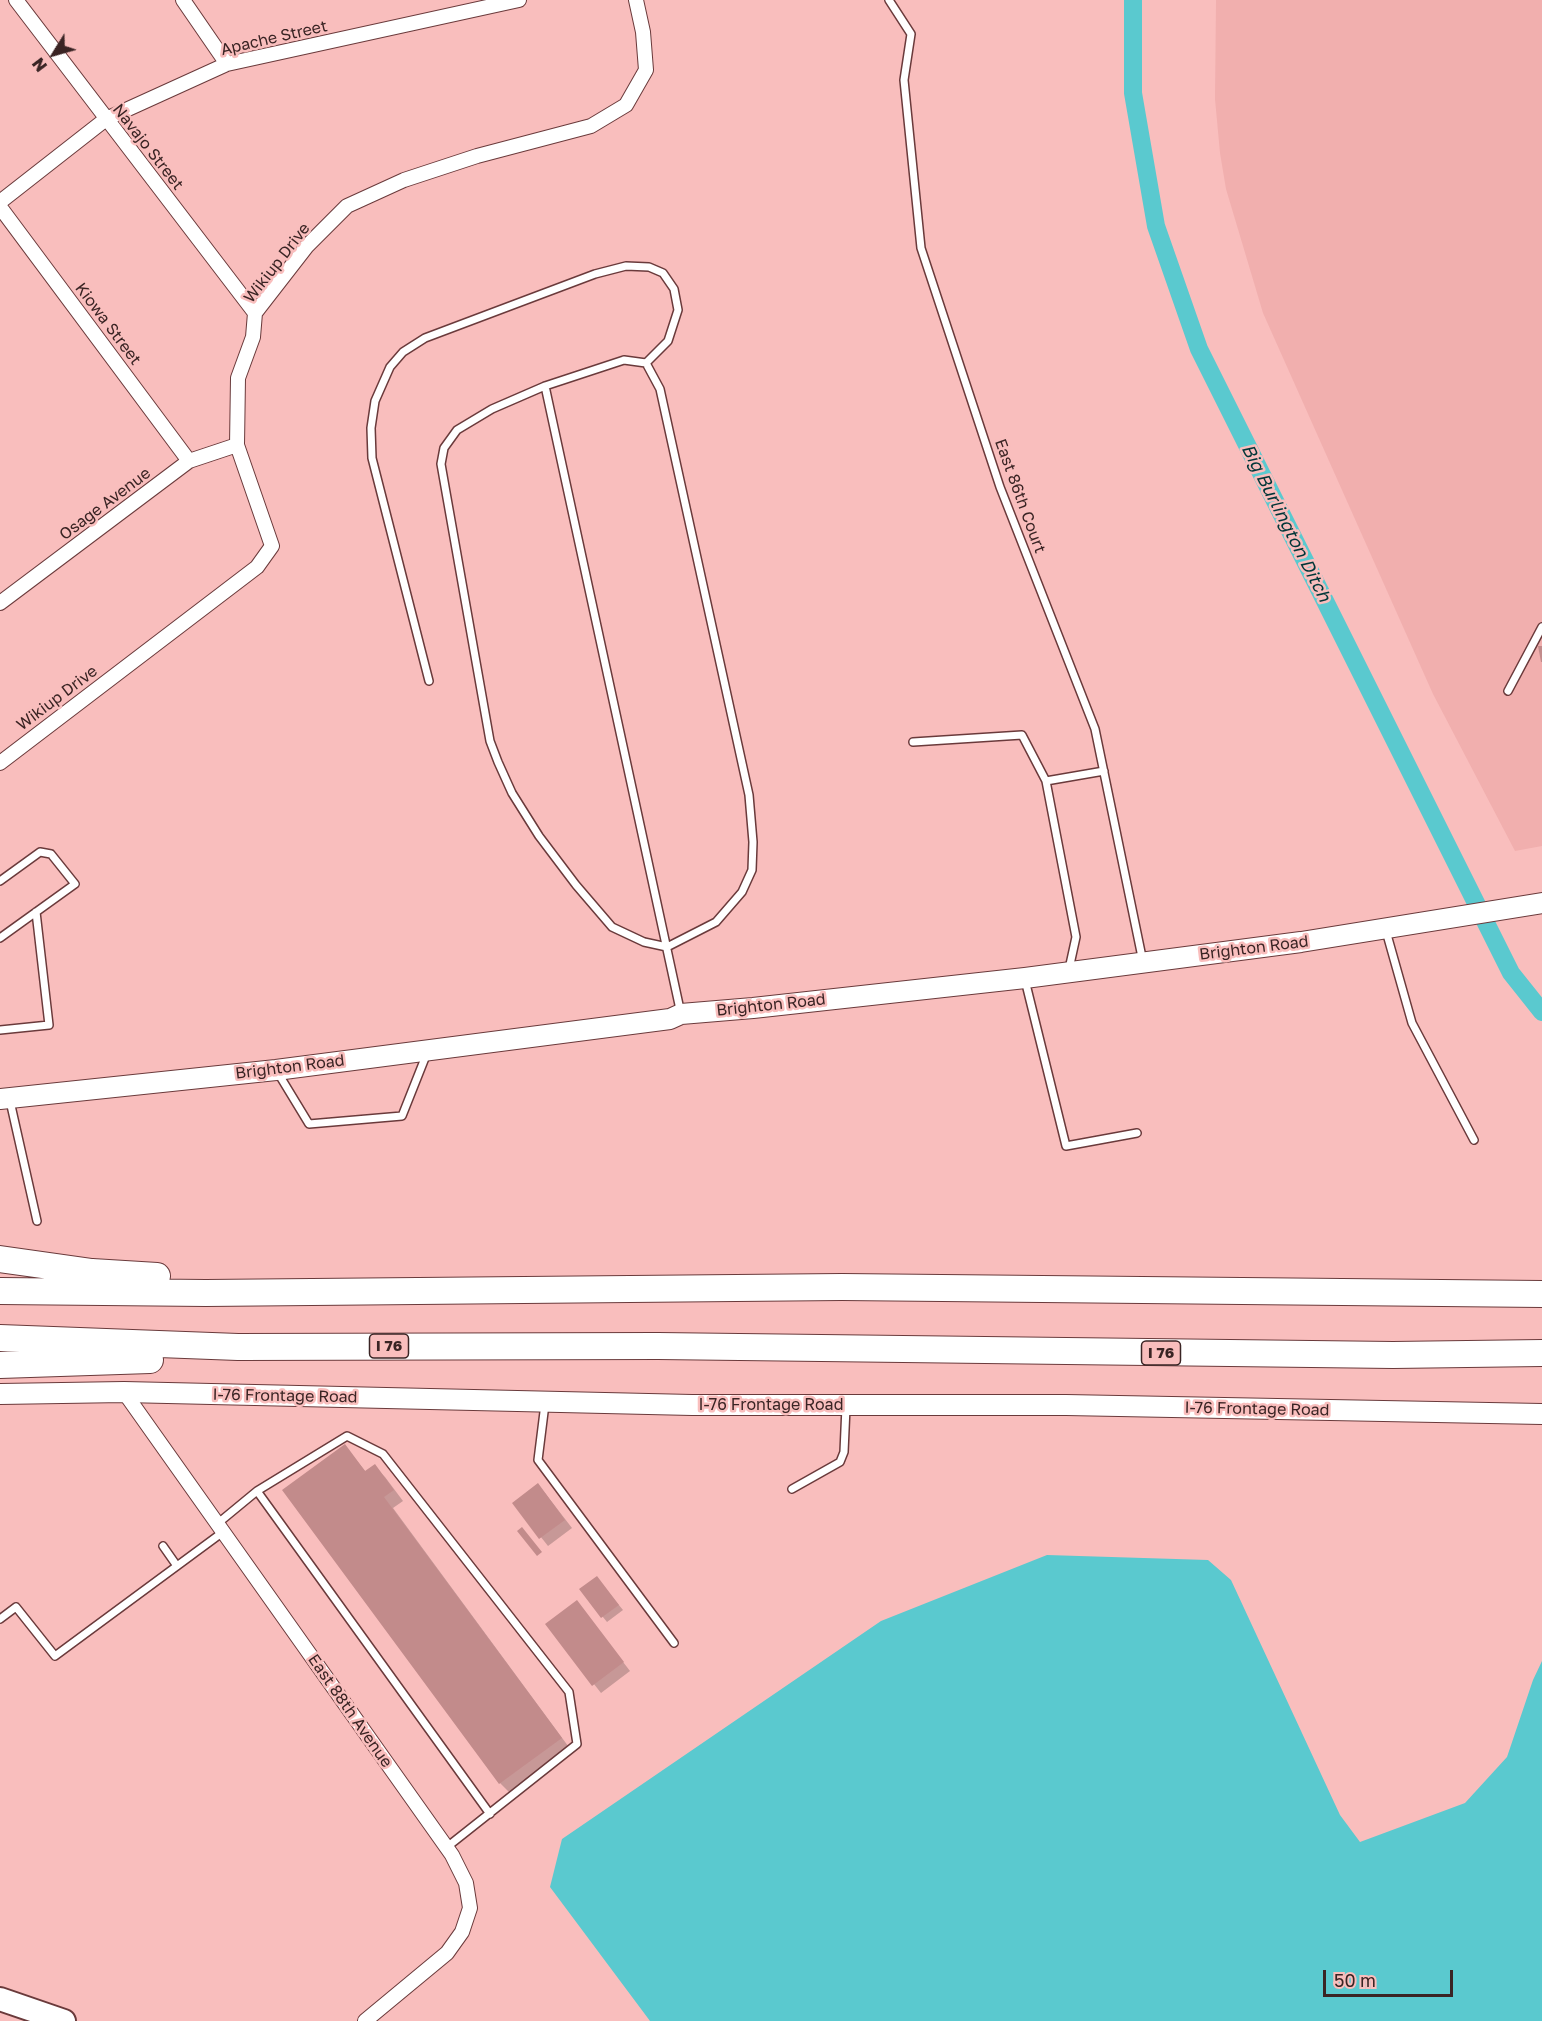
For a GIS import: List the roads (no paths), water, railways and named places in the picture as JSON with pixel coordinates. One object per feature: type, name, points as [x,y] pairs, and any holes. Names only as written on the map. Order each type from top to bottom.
[{"type":"highway","points":[[0,1259],[92,1272],[156,1276],[259,1277],[318,1291]]},
{"type":"highway","points":[[0,1291],[853,1287],[1542,1294]]},
{"type":"highway","name":"I 76","points":[[0,1338],[238,1347],[658,1346],[1369,1355],[1542,1353]]},
{"type":"highway","points":[[0,1365],[163,1360],[238,1347]]},
{"type":"main road","points":[[0,1999],[64,2021]]},
{"type":"street","name":"Navajo Street","points":[[16,0],[255,313]]},
{"type":"street","points":[[183,0],[227,64]]},
{"type":"street","name":"Apache Street","points":[[0,202],[105,118],[227,64],[519,0]]},
{"type":"street","name":"Wikiup Drive","points":[[0,763],[257,567],[272,546],[237,445],[238,378],[253,337],[255,313],[307,246],[348,206],[404,180],[477,156],[591,126],[626,105],[646,70],[643,32],[636,0]]},
{"type":"street","name":"Kiowa Street","points":[[0,207],[189,461]]},
{"type":"street","name":"Osage Avenue","points":[[0,603],[189,461],[237,445]]},
{"type":"street","name":"Brighton Road","points":[[5,1099],[276,1070],[429,1048],[670,1019],[681,1014],[1025,978],[1301,942],[1542,903]]},
{"type":"street","name":"I-76 Frontage Road","points":[[0,1394],[124,1392],[546,1402],[1066,1405],[1542,1414]]},
{"type":"street","name":"East 88th Avenue","points":[[124,1392],[447,1847],[466,1883],[470,1908],[462,1932],[447,1953],[365,2021]]},
{"type":"lane","name":"East 86th Court","points":[[889,0],[911,34],[904,80],[921,248],[1000,487],[1095,729],[1143,962]]},
{"type":"lane","points":[[429,681],[372,458],[371,428],[375,401],[390,367],[403,352],[425,338],[595,274],[626,266],[649,267],[663,273],[674,289],[678,310],[668,341],[646,363]]},
{"type":"lane","points":[[624,360],[646,363],[660,389],[749,795],[753,842],[752,870],[742,892],[716,922],[667,947],[644,942],[612,927],[576,885],[512,793],[490,741],[441,464],[444,448],[457,430],[492,410],[545,386],[624,360]]},
{"type":"lane","points":[[545,386],[681,1014]]},
{"type":"lane","points":[[1508,691],[1542,627]]},
{"type":"lane","points":[[913,742],[1022,735],[1046,781],[1076,937],[1068,971]]},
{"type":"lane","points":[[1046,781],[1104,771]]},
{"type":"lane","points":[[0,881],[40,852],[51,854],[75,885],[0,938]]},
{"type":"lane","points":[[0,1030],[49,1025],[36,912]]},
{"type":"lane","points":[[1386,928],[1412,1023],[1474,1140]]},
{"type":"lane","points":[[1025,978],[1066,1146],[1137,1133]]},
{"type":"lane","points":[[276,1070],[309,1124],[402,1116],[429,1048]]},
{"type":"lane","points":[[5,1099],[37,1221]]},
{"type":"lane","points":[[546,1402],[538,1460],[674,1643]]},
{"type":"lane","points":[[792,1489],[840,1462],[844,1452],[846,1405]]},
{"type":"lane","points":[[0,1619],[16,1607],[55,1656],[177,1566],[257,1491],[346,1436],[383,1454],[569,1692],[577,1744],[447,1847]]},
{"type":"lane","points":[[257,1491],[489,1814]]},
{"type":"lane","points":[[163,1545],[177,1566]]},
{"type":"water","points":[[1047,1555],[1208,1560],[1231,1580],[1340,1815],[1360,1842],[1465,1803],[1507,1757],[1533,1680],[1542,1661],[1542,2021],[650,2021],[550,1887],[562,1839],[881,1621]]},
{"type":"waterway","name":"Big Burlington Ditch","points":[[1133,0],[1133,93],[1156,226],[1199,349],[1511,973],[1542,1012]]}]
